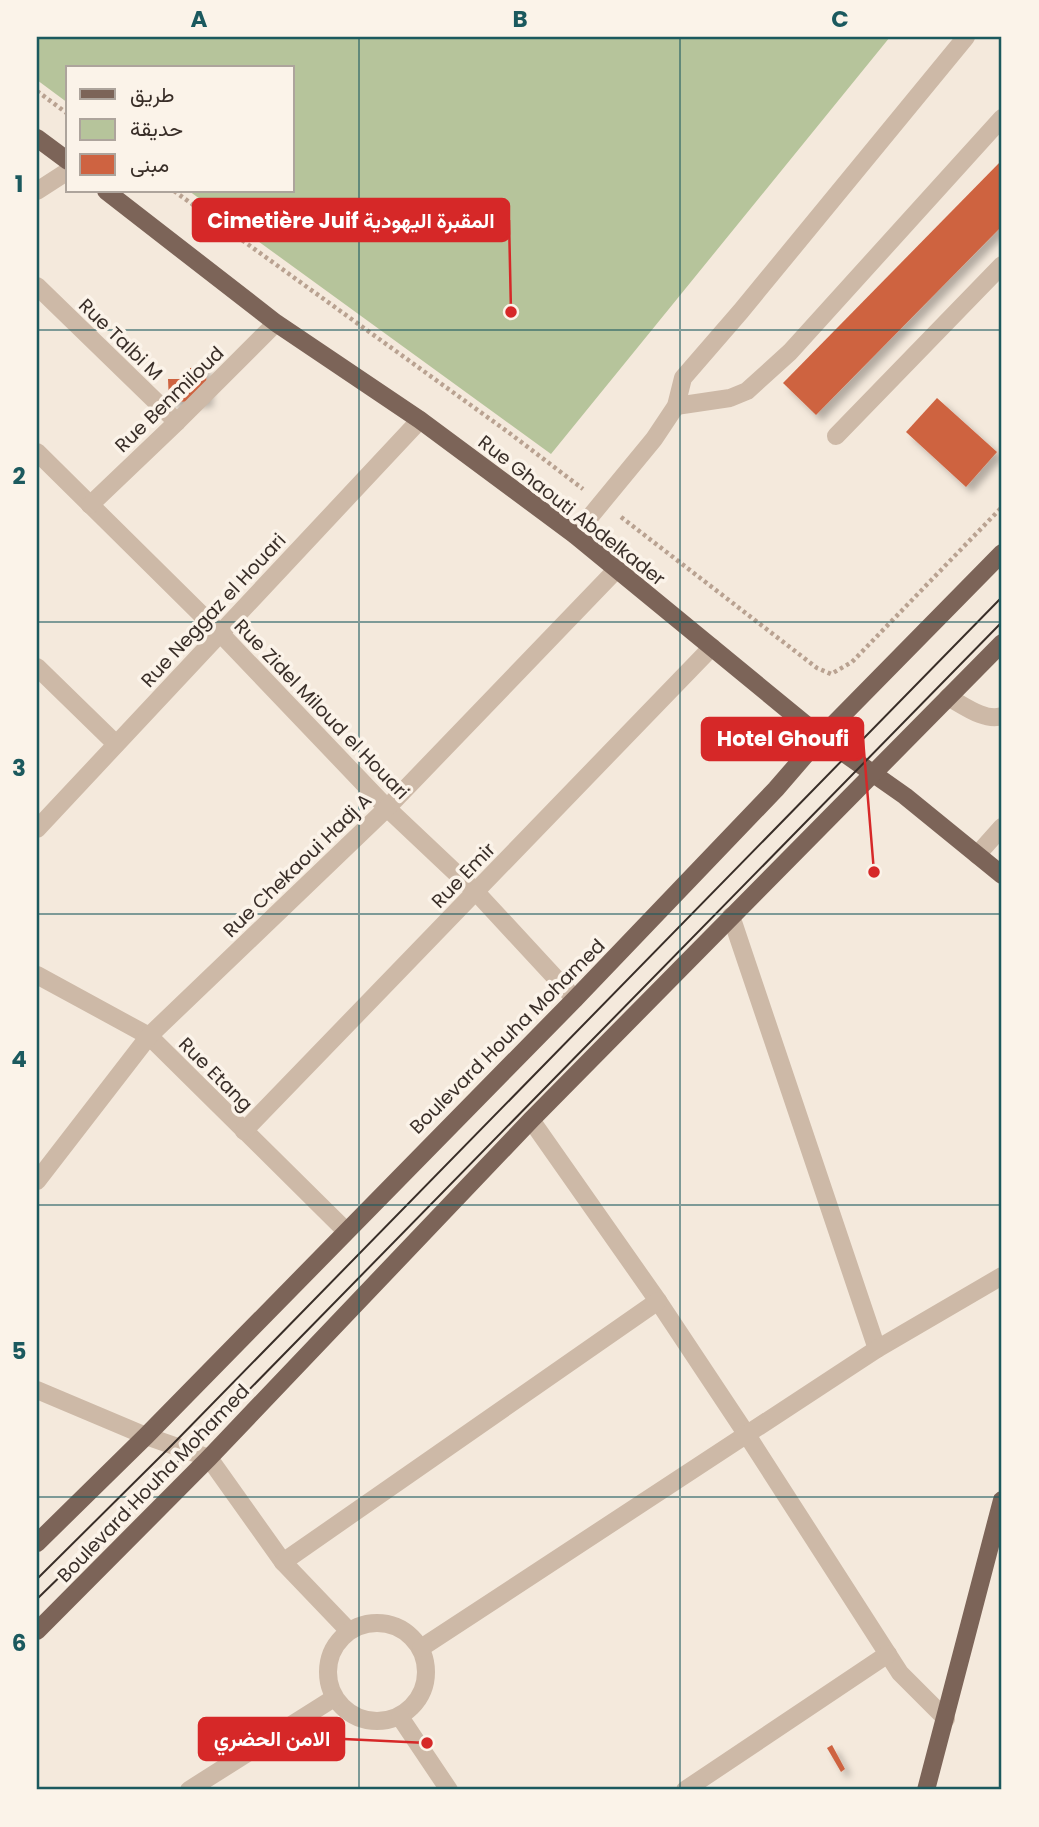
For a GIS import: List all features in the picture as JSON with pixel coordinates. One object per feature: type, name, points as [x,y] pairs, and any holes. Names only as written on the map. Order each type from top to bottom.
[{"type":"main road","points":[[37,138],[66,160]]},
{"type":"main road","name":"Rue Ghaouti Abdelkader","points":[[107,192],[276,323],[420,420],[575,534],[821,737],[922,809],[1002,875]]},
{"type":"main road","name":"Boulevard Houha Mohamed","points":[[37,1543],[146,1436],[345,1230],[575,999],[776,789],[821,737],[1002,553]]},
{"type":"main road","name":"Boulevard Houha Mohamed","points":[[37,1631],[209,1458],[531,1120],[1002,643]]},
{"type":"main road","points":[[926,1790],[1002,1500]]},
{"type":"street","points":[[575,534],[654,439],[676,406],[683,378],[966,37]]},
{"type":"street","points":[[676,406],[730,398],[747,391],[790,352],[1002,118]]},
{"type":"street","points":[[37,191],[66,172]]},
{"type":"street","points":[[836,436],[1002,265]]},
{"type":"street","name":"Rue Talbi M","points":[[37,286],[177,422]]},
{"type":"street","name":"Rue Benmiloud","points":[[90,505],[276,323]]},
{"type":"street","name":"Rue Neggaz el Houari","points":[[37,829],[420,420]]},
{"type":"street","name":"Rue Zidel Miloud el Houari","points":[[37,452],[219,633],[387,808],[476,892],[575,999]]},
{"type":"street","name":"Rue Chekaoui Hadj A","points":[[37,1181],[149,1036],[387,808],[617,569]]},
{"type":"street","name":"Rue Emir","points":[[244,1131],[712,647]]},
{"type":"street","points":[[37,667],[116,744]]},
{"type":"street","points":[[948,697],[1001,723]]},
{"type":"street","points":[[977,855],[1002,827]]},
{"type":"street","points":[[731,916],[877,1349]]},
{"type":"street","name":"Rue Etang","points":[[37,975],[149,1036],[345,1230]]},
{"type":"street","points":[[531,1120],[658,1301],[900,1673],[946,1719]]},
{"type":"street","points":[[421,1648],[877,1349],[1002,1276]]},
{"type":"street","points":[[283,1562],[658,1301]]},
{"type":"street","points":[[37,1390],[146,1436],[209,1458],[283,1562],[349,1631]]},
{"type":"street","points":[[379,1622],[395,1625],[410,1634],[421,1648],[427,1668],[426,1682],[420,1698],[400,1717],[372,1722],[349,1713],[334,1698],[327,1676],[327,1666],[332,1649],[349,1631],[362,1624],[379,1622]]},
{"type":"street","points":[[685,1790],[888,1654]]},
{"type":"street","points":[[189,1790],[334,1698]]},
{"type":"street","points":[[400,1717],[449,1790]]},
{"type":"path","points":[[37,91],[66,113]]},
{"type":"path","points":[[175,192],[508,432],[586,492]]},
{"type":"path","points":[[628,524],[817,668],[831,674],[852,662],[1002,507]]},
{"type":"green space","points":[[37,37],[890,37],[551,454],[190,192],[294,192],[294,66],[66,66],[66,102],[37,80]]},
{"type":"building","points":[[1002,160],[1002,226],[816,415],[783,383]]},
{"type":"building","points":[[206,367],[207,401],[169,402],[168,379],[190,379],[190,368]]},
{"type":"building","points":[[937,398],[997,452],[966,487],[906,432]]},
{"type":"building","points":[[832,1745],[845,1769],[841,1772],[827,1748]]},
{"type":"tram line","points":[[37,1579],[172,1445],[1002,597]]},
{"type":"tram line","points":[[37,1599],[189,1451],[1002,622]]},
{"type":"place","name":"Cimetière Juif المقبرة اليهودية","points":[[511,312]]},
{"type":"place","name":"Hotel Ghoufi","points":[[874,872]]},
{"type":"place","name":"الامن الحضري","points":[[427,1743]]}]
